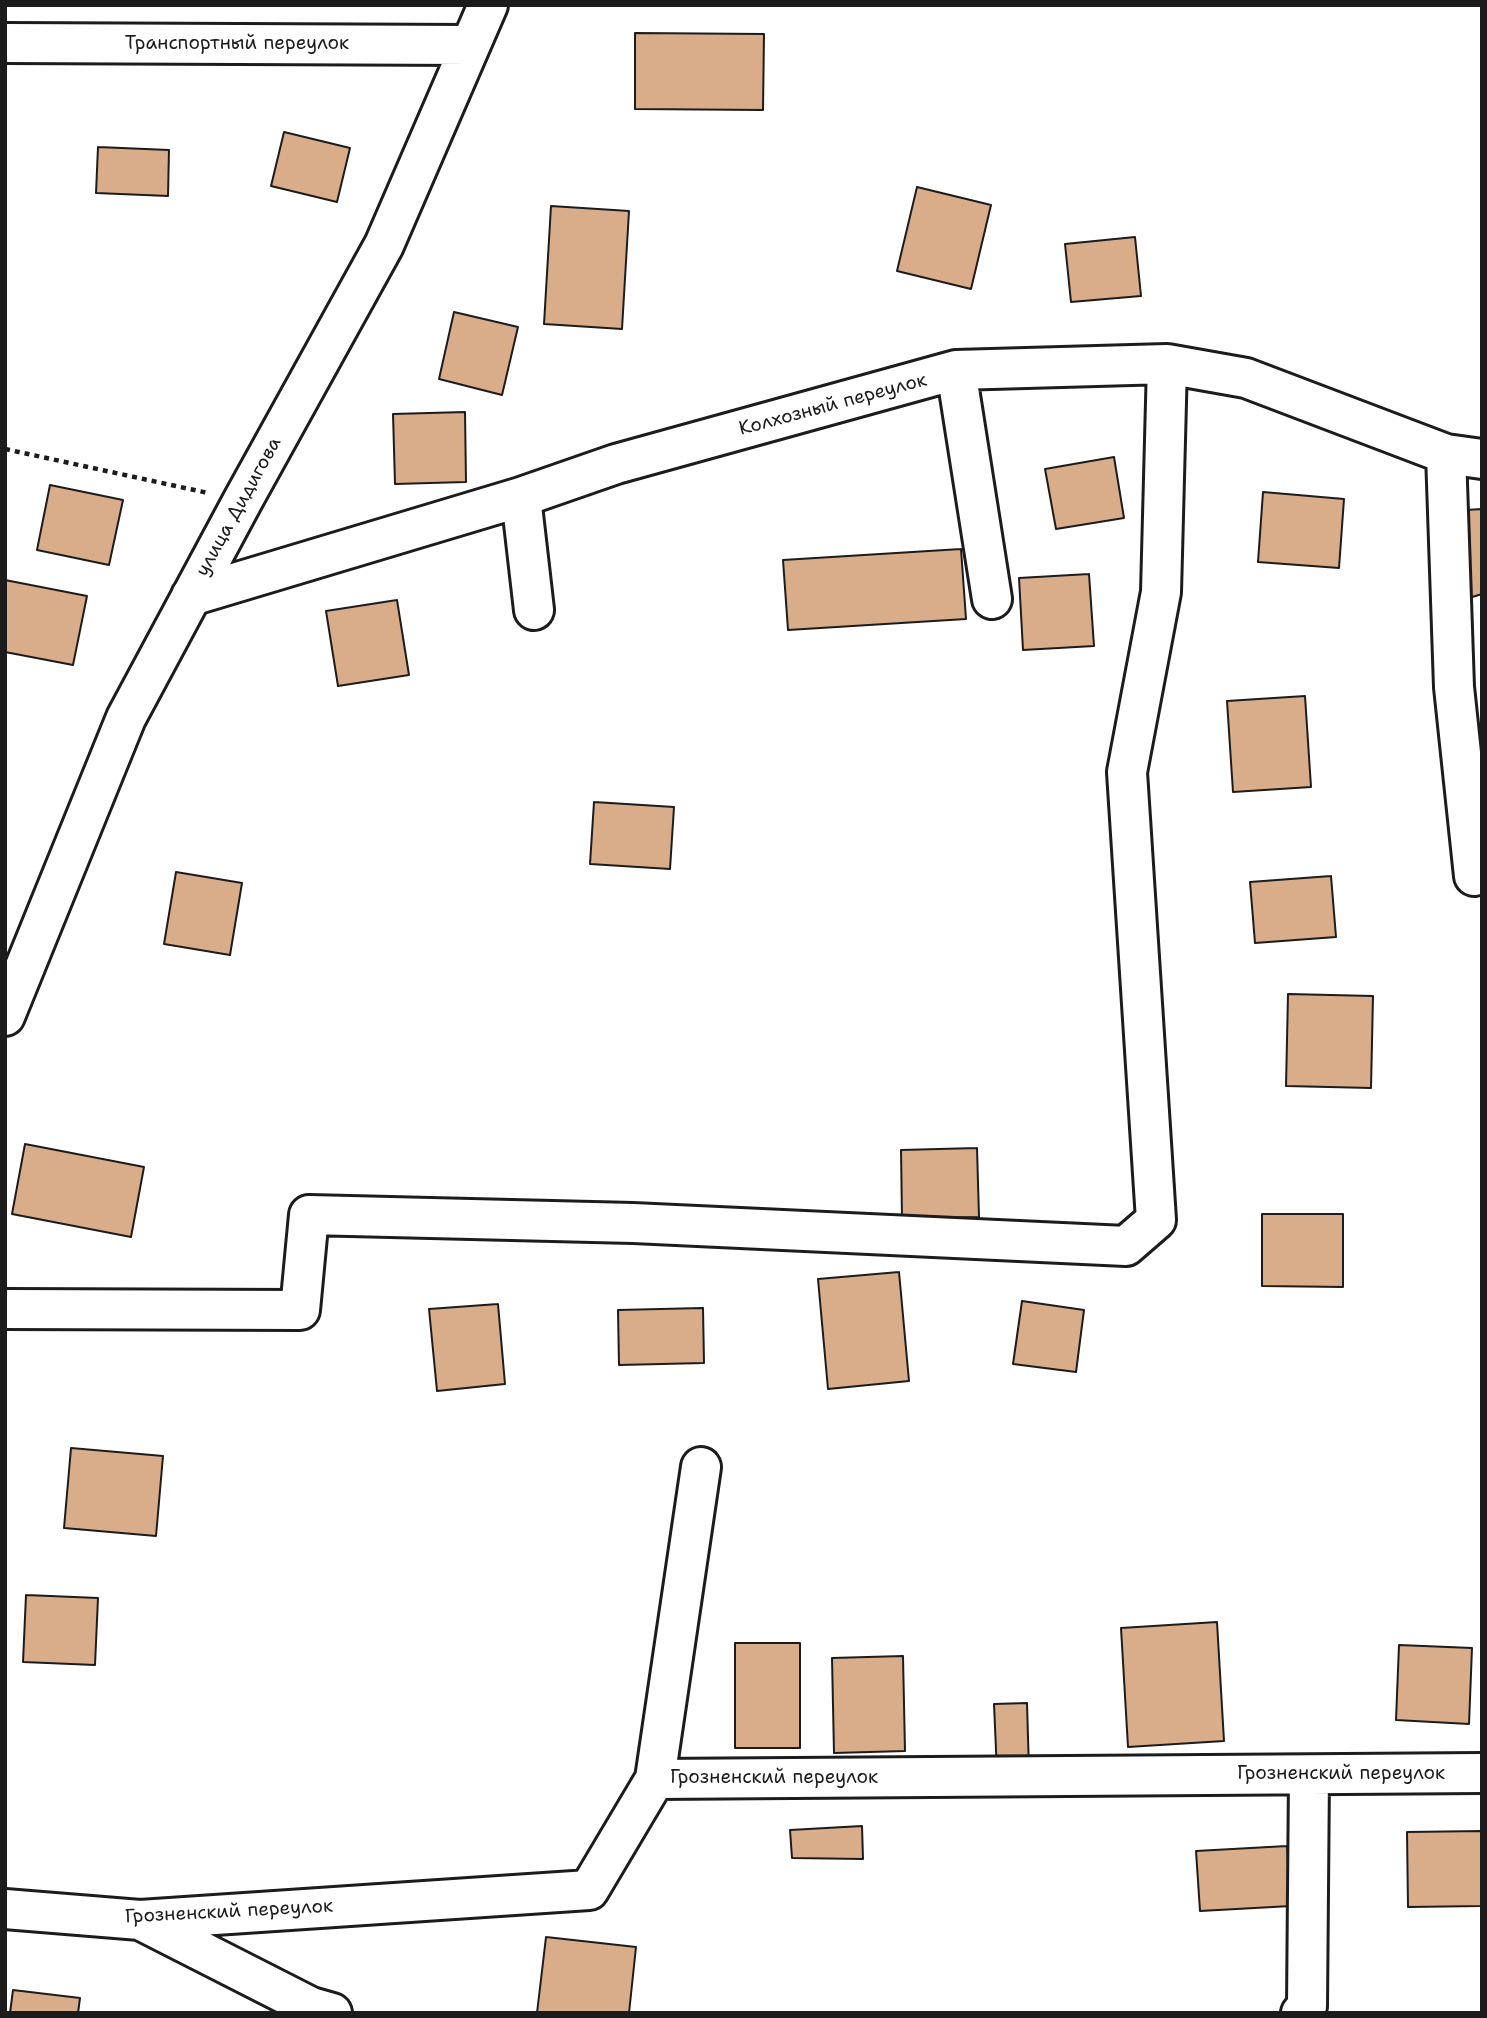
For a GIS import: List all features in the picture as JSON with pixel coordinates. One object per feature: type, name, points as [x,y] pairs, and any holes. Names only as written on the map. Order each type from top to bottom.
[{"type":"street","name":"улица Дидигова","points":[[5,1016],[126,718],[384,246],[488,5]]},
{"type":"street","name":"Транспортный переулок","points":[[5,43],[470,45]]},
{"type":"street","name":"Колхозный переулок","points":[[191,596],[521,497],[616,464],[956,370],[1167,364],[1246,377],[1464,457]]},
{"type":"street","points":[[5,1309],[300,1310],[309,1215],[633,1223],[1126,1246],[1156,1220],[1127,772],[1161,592],[1167,364]]},
{"type":"street","points":[[956,370],[992,599]]},
{"type":"street","points":[[1464,457],[1454,687],[1474,876]]},
{"type":"street","points":[[521,497],[534,610]]},
{"type":"street","points":[[655,1779],[701,1467]]},
{"type":"street","name":"Грозненский переулок","points":[[5,1909],[140,1920],[589,1890],[655,1779],[1482,1773]]},
{"type":"street","points":[[1301,2013],[1307,2006],[1309,1775]]},
{"type":"street","points":[[140,1920],[312,2007],[332,2013]]},
{"type":"path","points":[[5,449],[243,500]]},
{"type":"building","points":[[635,33],[764,34],[763,110],[635,109]]},
{"type":"building","points":[[284,132],[350,148],[337,202],[271,186]]},
{"type":"building","points":[[98,147],[169,150],[168,196],[96,193]]},
{"type":"building","points":[[917,187],[991,205],[971,289],[897,271]]},
{"type":"building","points":[[551,206],[629,211],[622,329],[544,324]]},
{"type":"building","points":[[1135,237],[1141,296],[1071,302],[1065,244]]},
{"type":"building","points":[[454,312],[518,327],[502,395],[439,379]]},
{"type":"building","points":[[465,412],[466,482],[395,484],[393,414]]},
{"type":"building","points":[[1114,457],[1124,518],[1056,529],[1045,469]]},
{"type":"building","points":[[50,485],[123,500],[109,565],[37,550]]},
{"type":"building","points":[[1263,492],[1344,499],[1339,568],[1258,562]]},
{"type":"building","points":[[1482,509],[1482,594],[1469,598],[1466,510]]},
{"type":"building","points":[[961,549],[966,619],[788,630],[783,560]]},
{"type":"building","points":[[1089,574],[1094,646],[1023,650],[1019,578]]},
{"type":"building","points":[[5,580],[87,596],[73,665],[5,652]]},
{"type":"building","points":[[397,600],[409,675],[338,686],[326,611]]},
{"type":"building","points":[[1305,696],[1311,787],[1233,792],[1227,701]]},
{"type":"building","points":[[594,802],[674,807],[670,869],[590,864]]},
{"type":"building","points":[[176,872],[242,883],[230,955],[164,944]]},
{"type":"building","points":[[1331,876],[1336,937],[1255,943],[1250,882]]},
{"type":"building","points":[[1288,994],[1373,996],[1371,1088],[1286,1086]]},
{"type":"building","points":[[25,1144],[144,1167],[131,1237],[12,1214]]},
{"type":"building","points":[[977,1148],[979,1217],[902,1219],[901,1150]]},
{"type":"building","points":[[1262,1214],[1343,1214],[1343,1287],[1262,1286]]},
{"type":"building","points":[[899,1272],[909,1381],[828,1389],[818,1279]]},
{"type":"building","points":[[1022,1301],[1084,1310],[1076,1372],[1013,1364]]},
{"type":"building","points":[[498,1304],[505,1384],[437,1391],[429,1309]]},
{"type":"building","points":[[703,1308],[704,1363],[619,1365],[618,1310]]},
{"type":"building","points":[[71,1448],[163,1456],[156,1536],[64,1528]]},
{"type":"building","points":[[26,1595],[98,1598],[95,1665],[23,1662]]},
{"type":"building","points":[[1217,1622],[1224,1741],[1128,1747],[1121,1628]]},
{"type":"building","points":[[735,1643],[800,1643],[800,1748],[735,1748]]},
{"type":"building","points":[[1399,1645],[1472,1648],[1469,1724],[1396,1720]]},
{"type":"building","points":[[903,1656],[905,1751],[834,1753],[832,1658]]},
{"type":"building","points":[[1027,1703],[1029,1771],[997,1773],[994,1704]]},
{"type":"building","points":[[862,1826],[863,1859],[792,1858],[790,1830]]},
{"type":"building","points":[[1482,1831],[1482,1906],[1408,1907],[1407,1832]]},
{"type":"building","points":[[1287,1846],[1291,1906],[1200,1911],[1196,1851]]},
{"type":"building","points":[[546,1937],[636,1947],[629,2013],[537,2013]]},
{"type":"building","points":[[13,1990],[80,1998],[78,2013],[10,2013]]}]
